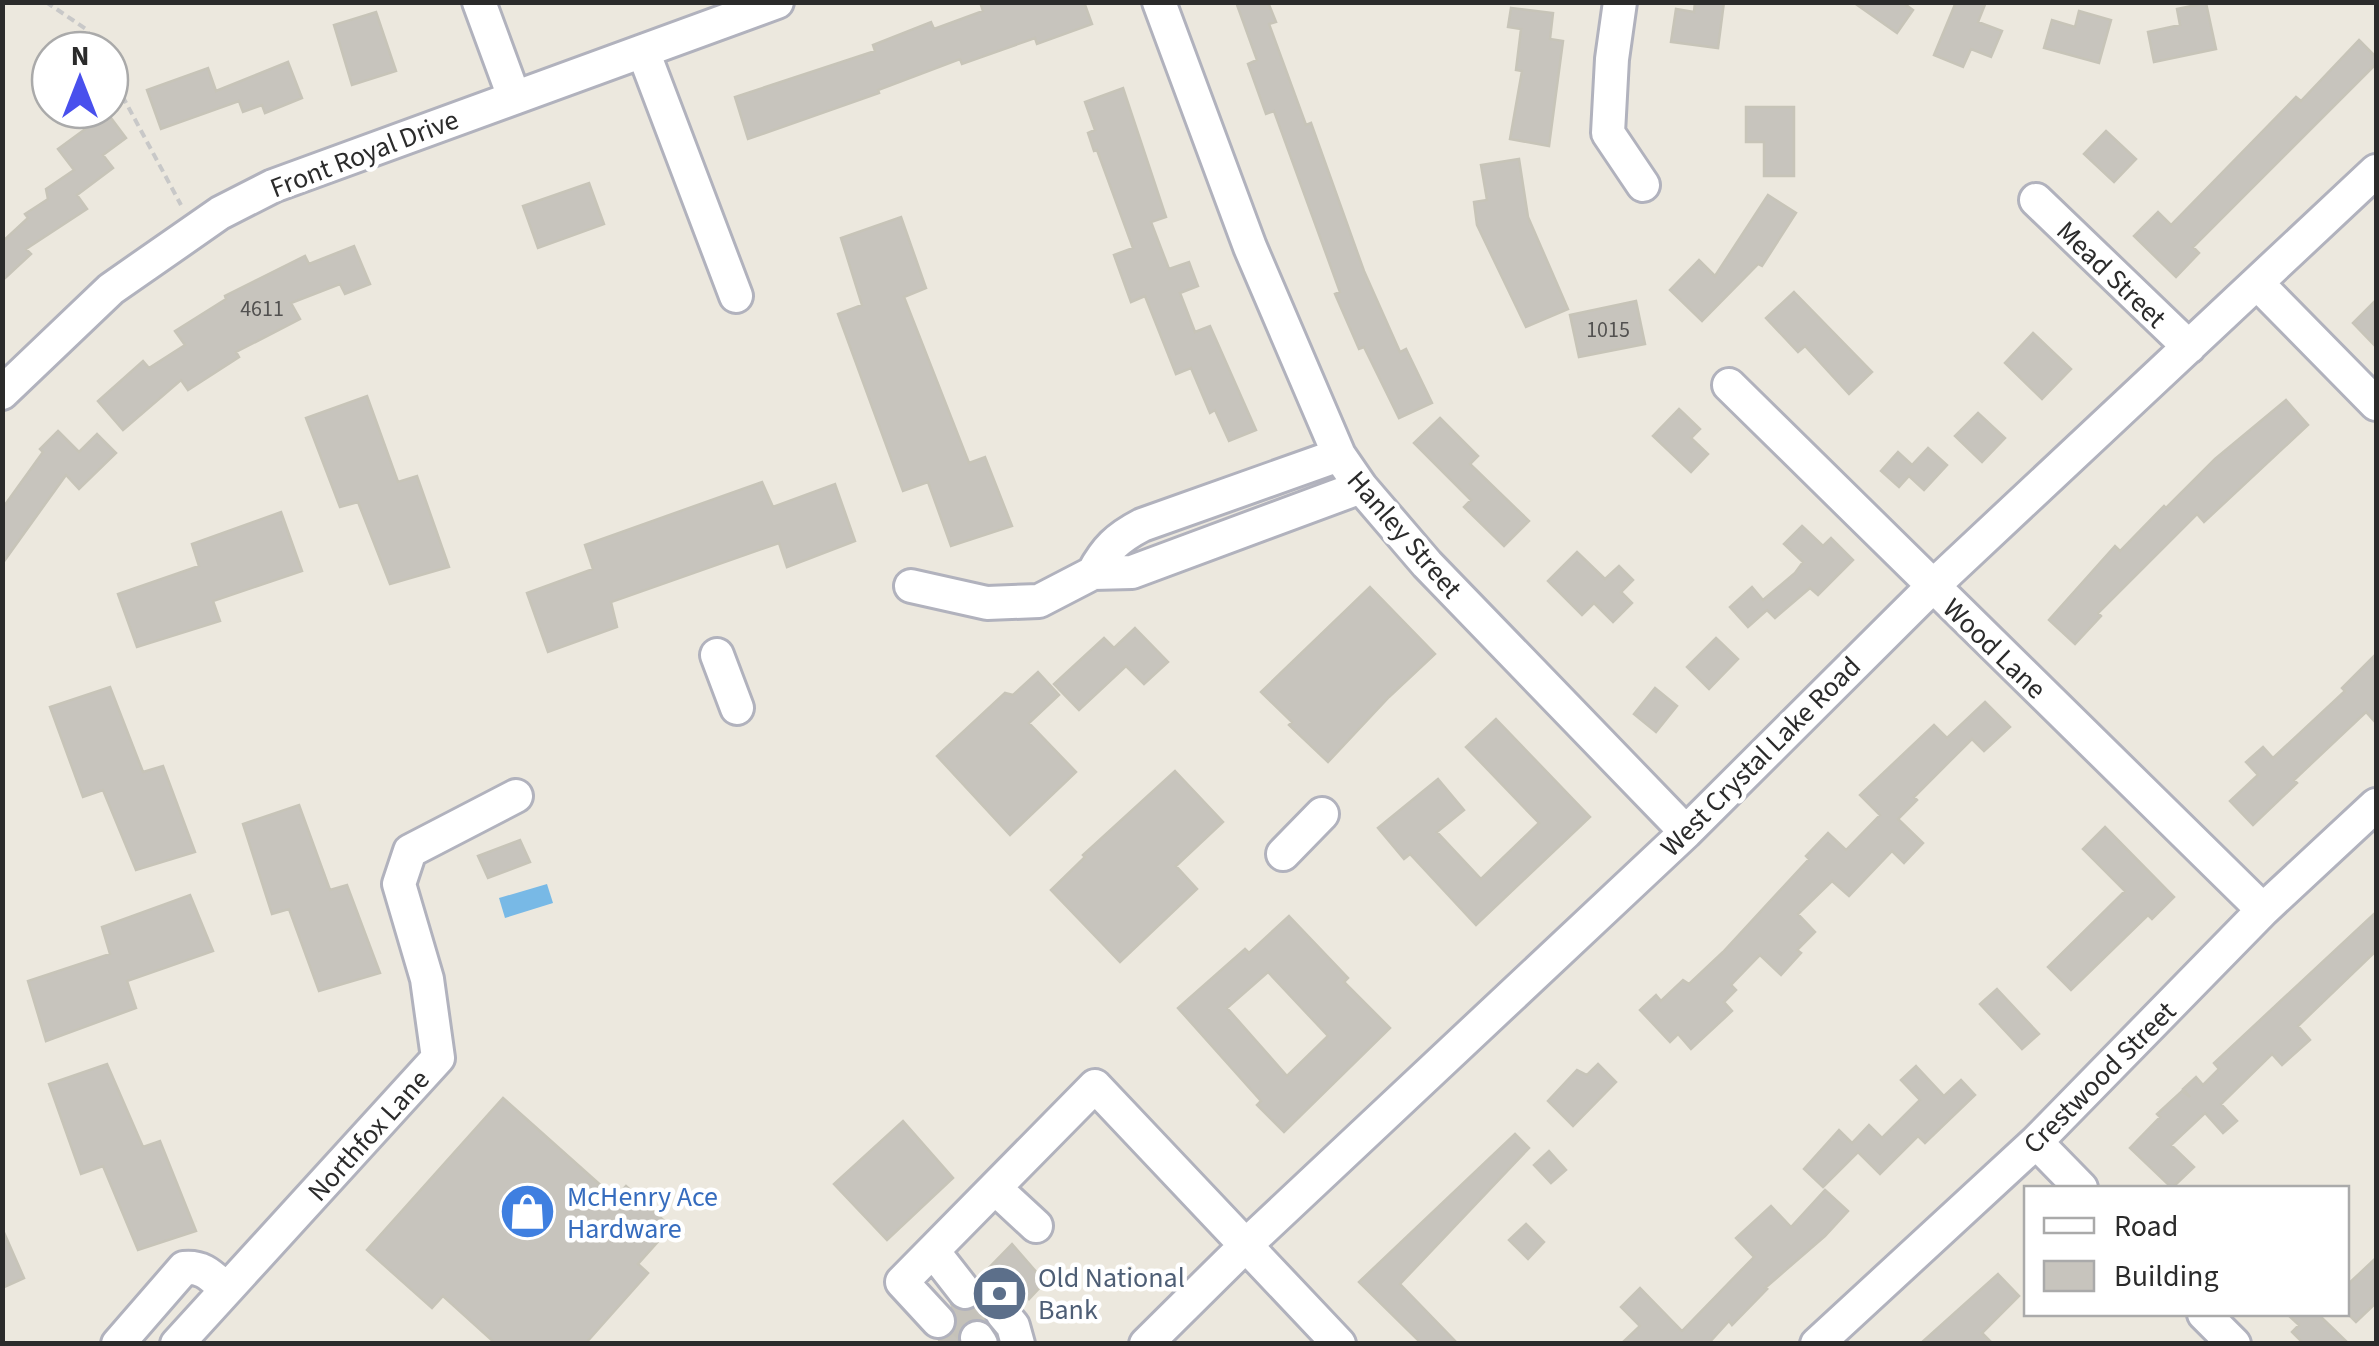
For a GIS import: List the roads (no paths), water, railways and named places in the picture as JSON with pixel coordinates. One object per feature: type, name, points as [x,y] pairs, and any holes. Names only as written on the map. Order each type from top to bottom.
[{"type":"street","points":[[479,2],[514,97]]},
{"type":"street","name":"Front Royal Drive","points":[[2,393],[111,288],[220,213],[273,186],[777,2]]},
{"type":"street","name":"Hanley Street","points":[[1160,2],[1250,247],[1339,455],[1361,488],[1427,564],[1686,832]]},
{"type":"street","points":[[1620,2],[1608,133],[1643,185]]},
{"type":"street","points":[[643,51],[736,296]]},
{"type":"street","name":"West Crystal Lake Road","points":[[1146,1344],[1686,832],[1932,587],[2376,171]]},
{"type":"street","name":"Mead Street","points":[[2036,200],[2188,348]]},
{"type":"street","points":[[2258,284],[2376,404]]},
{"type":"street","name":"Wood Lane","points":[[1729,385],[2263,910]]},
{"type":"street","points":[[1093,573],[1107,548],[1142,525],[1339,455]]},
{"type":"street","points":[[911,586],[987,603],[1039,601],[1093,573],[1132,572],[1361,488]]},
{"type":"street","points":[[717,655],[736,708]]},
{"type":"street","name":"Northfox Lane","points":[[178,1344],[438,1058],[428,979],[399,884],[410,851],[516,796]]},
{"type":"street","name":"Crestwood Street","points":[[1818,1344],[2036,1142],[2263,910],[2376,805]]},
{"type":"street","points":[[1283,854],[1322,814]]},
{"type":"street","points":[[931,1253],[958,1300],[902,1282],[1095,1086],[1339,1344]]},
{"type":"street","points":[[2036,1142],[2080,1186]]},
{"type":"street","points":[[995,1188],[1036,1226]]},
{"type":"street","points":[[118,1344],[184,1268],[206,1271],[226,1290]]},
{"type":"street","points":[[2206,1316],[2234,1344]]},
{"type":"water","points":[[547,884],[553,903],[505,918],[499,898]]},
{"type":"tunnel","points":[[976,1281],[1003,1314]]},
{"type":"tunnel","points":[[951,1307],[977,1338]]},
{"type":"place","name":"McHenry Ace Hardware","points":[[528,1212]]},
{"type":"place","name":"Old National Bank","points":[[999,1293]]}]
